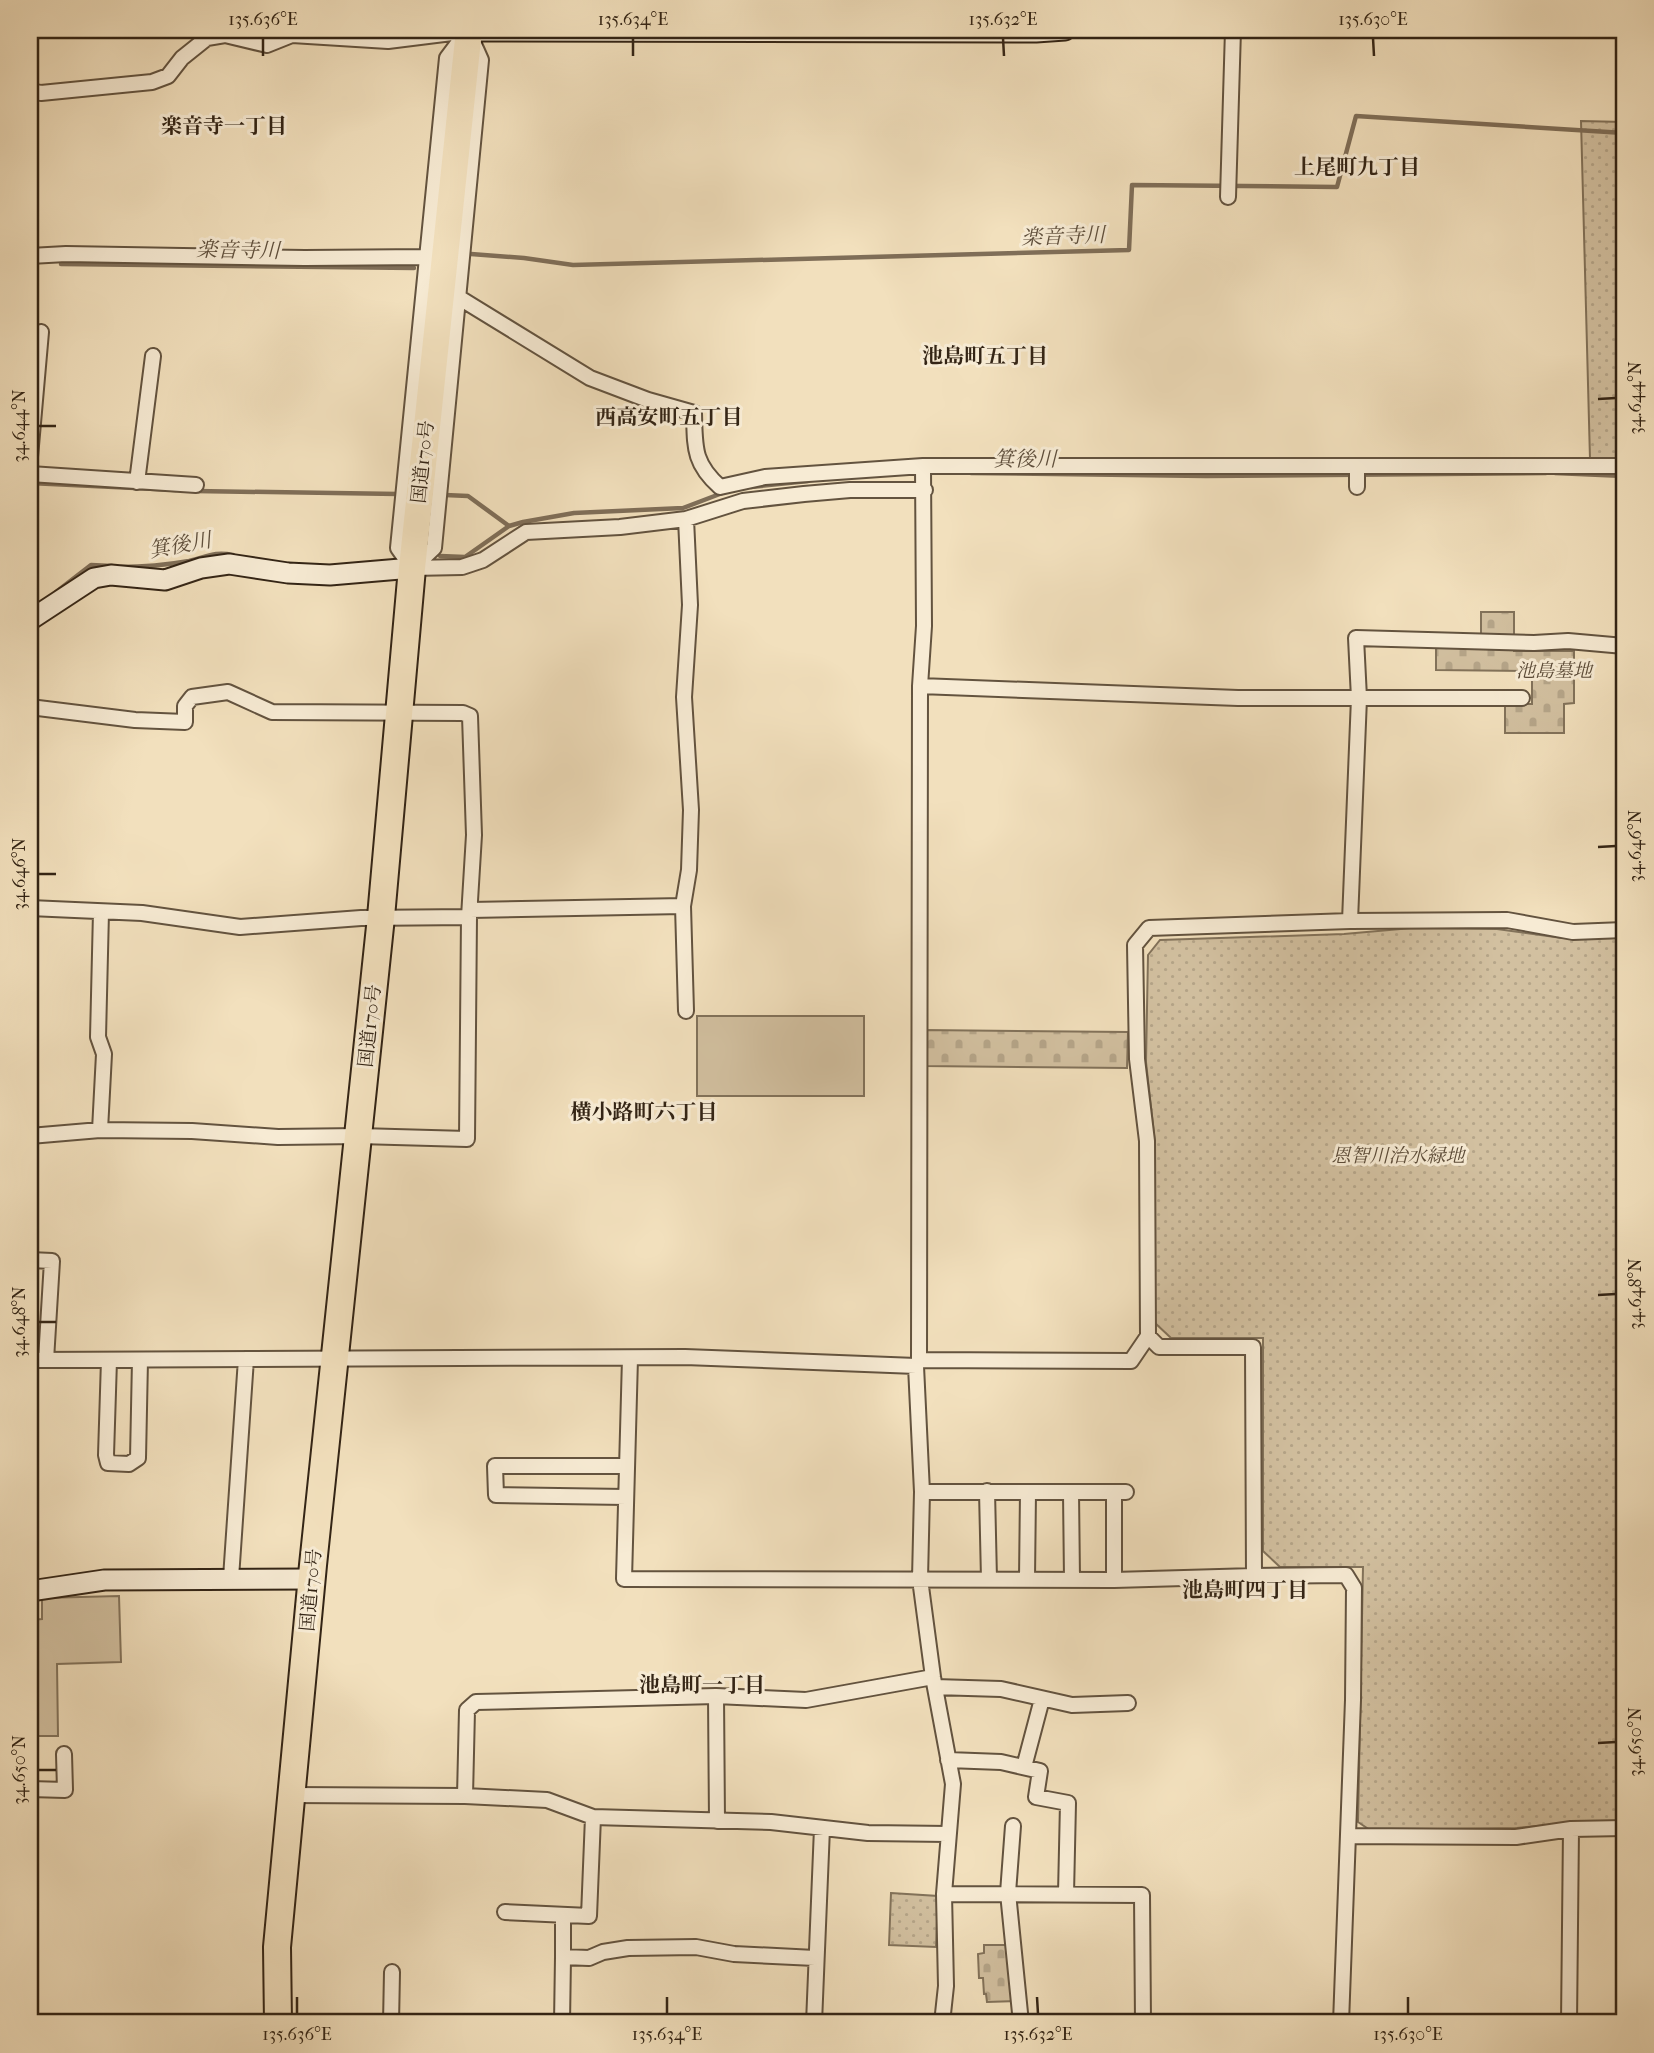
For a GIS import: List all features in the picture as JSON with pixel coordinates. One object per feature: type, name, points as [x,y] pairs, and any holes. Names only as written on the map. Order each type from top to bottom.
[{"type":"highway","name":"国道170号","points":[[278,2023],[277,1947],[291,1795],[468,30]]},
{"type":"street","points":[[412,568],[398,548],[447,58],[468,30]]},
{"type":"street","points":[[412,568],[434,548],[481,60],[468,30]]},
{"type":"street","points":[[30,91],[41,93],[152,82],[168,76],[182,58],[207,38],[225,32],[267,45],[292,35],[388,41],[468,30],[1065,30]]},
{"type":"street","points":[[1228,197],[1233,30]]},
{"type":"street","points":[[30,256],[91,254],[427,257]]},
{"type":"street","points":[[457,297],[590,378],[648,400],[694,413],[695,446],[704,473],[720,487],[765,477],[923,466],[1624,466]]},
{"type":"street","points":[[30,457],[40,332]]},
{"type":"street","points":[[137,482],[153,356]]},
{"type":"street","points":[[923,466],[925,490],[924,626],[920,686],[917,1363],[922,1492],[920,1579],[934,1682],[953,1784],[944,1894],[946,1986],[942,2023]]},
{"type":"street","points":[[1357,466],[1357,487]]},
{"type":"street","points":[[30,474],[197,485]]},
{"type":"street","points":[[30,620],[94,578],[111,575],[165,580],[201,568],[229,564],[288,573],[330,575],[462,567],[483,560],[526,532],[620,527],[686,519],[743,501],[850,490],[925,490]]},
{"type":"street","points":[[686,519],[690,605],[684,697],[691,810],[689,870],[682,906],[686,1011]]},
{"type":"street","points":[[1350,921],[1359,698],[1356,638],[1534,643],[1568,641],[1624,646]]},
{"type":"street","points":[[920,686],[1238,698],[1522,698]]},
{"type":"street","points":[[30,707],[135,720],[185,722],[185,706],[192,697],[228,692],[272,712],[463,713],[470,716],[474,835],[469,914],[467,1139],[278,1137],[192,1130],[100,1130],[30,1136]]},
{"type":"street","points":[[30,908],[142,913],[240,927],[381,917],[682,906]]},
{"type":"street","points":[[100,1130],[104,1054],[98,1037],[101,912]]},
{"type":"street","points":[[30,1360],[685,1356],[917,1363],[1131,1362],[1148,1336],[1147,1141],[1137,1059],[1135,945],[1149,928],[1350,921],[1507,920],[1573,932],[1624,930]]},
{"type":"street","points":[[30,1260],[52,1261],[46,1360]]},
{"type":"street","points":[[1148,1336],[1159,1347],[1253,1347],[1254,1576]]},
{"type":"street","points":[[630,1358],[624,1579],[1114,1580],[1346,1575],[1354,1588],[1353,1700],[1341,2023]]},
{"type":"street","points":[[231,1578],[246,1359]]},
{"type":"street","points":[[109,1360],[106,1455],[108,1463],[129,1464],[138,1458],[139,1360]]},
{"type":"street","points":[[626,1497],[496,1495],[495,1466],[627,1466]]},
{"type":"street","points":[[987,1491],[989,1579]]},
{"type":"street","points":[[922,1492],[1120,1492],[1114,1580]]},
{"type":"street","points":[[1027,1579],[1028,1492]]},
{"type":"street","points":[[1071,1492],[1072,1579]]},
{"type":"street","points":[[30,1591],[104,1580],[312,1579]]},
{"type":"street","points":[[465,1796],[467,1710],[476,1702],[716,1696],[806,1700],[934,1682],[1017,1691],[1072,1705],[1128,1703]]},
{"type":"street","points":[[716,1696],[717,1821]]},
{"type":"street","points":[[1024,1767],[1042,1699]]},
{"type":"street","points":[[30,1789],[65,1790],[64,1754]]},
{"type":"street","points":[[948,1760],[983,1760],[1040,1771],[1036,1797],[1068,1803],[1066,1894]]},
{"type":"street","points":[[291,1795],[465,1796],[547,1800],[593,1817],[771,1822],[868,1833],[948,1834]]},
{"type":"street","points":[[505,1912],[589,1916],[593,1817]]},
{"type":"street","points":[[1013,1826],[1008,1893],[1021,2023]]},
{"type":"street","points":[[814,2023],[822,1828]]},
{"type":"street","points":[[1348,1836],[1516,1838],[1571,1829],[1624,1828]]},
{"type":"street","points":[[1569,2023],[1571,1829]]},
{"type":"street","points":[[944,1894],[1142,1895],[1143,2023]]},
{"type":"street","points":[[562,2023],[563,1915]]},
{"type":"street","points":[[563,1957],[589,1958],[603,1952],[628,1948],[696,1947],[734,1954],[815,1958]]},
{"type":"street","points":[[391,2023],[392,1972]]},
{"type":"green space","points":[[1581,121],[1624,122],[1624,460],[1590,459]]},
{"type":"green space","name":"池島墓地","points":[[1481,612],[1514,612],[1514,651],[1574,651],[1574,703],[1564,704],[1564,733],[1505,733],[1505,704],[1532,704],[1532,671],[1436,670],[1436,646],[1481,646]]},
{"type":"green space","name":"恩智川治水緑地","points":[[1412,928],[1497,929],[1562,938],[1624,935],[1624,1821],[1517,1828],[1370,1830],[1358,1822],[1363,1567],[1280,1567],[1263,1551],[1263,1338],[1171,1338],[1154,1322],[1155,1143],[1146,1062],[1148,955],[1160,940],[1344,934]]},
{"type":"green space","points":[[697,1016],[864,1016],[864,1096],[697,1096]]},
{"type":"green space","points":[[924,1030],[1128,1032],[1127,1068],[923,1066]]},
{"type":"green space","points":[[119,1596],[121,1662],[57,1664],[58,1736],[30,1736],[30,1620],[42,1619],[42,1598]]},
{"type":"green space","points":[[891,1893],[938,1896],[936,1947],[889,1945]]},
{"type":"green space","points":[[984,1945],[1012,1945],[1017,2001],[987,2002],[983,1978],[979,1978],[978,1954],[984,1953]]},
{"type":"waterway","name":"楽音寺川","points":[[471,254],[573,265],[1129,250],[1132,185],[1337,187],[1356,116],[1624,133]]},
{"type":"waterway","name":"楽音寺川","points":[[61,264],[414,268]]},
{"type":"waterway","name":"箕後川","points":[[971,473],[1206,476],[1546,473]]},
{"type":"waterway","name":"箕後川","points":[[1555,473],[1624,476]]},
{"type":"waterway","name":"箕後川","points":[[751,487],[808,481]]},
{"type":"waterway","points":[[30,483],[176,490]]},
{"type":"waterway","points":[[195,491],[398,494]]},
{"type":"waterway","name":"箕後川","points":[[440,556],[465,557],[509,526],[523,522],[574,513],[683,508],[725,492]]},
{"type":"waterway","points":[[445,495],[468,496],[509,526]]},
{"type":"waterway","name":"箕後川","points":[[121,567],[172,564],[215,554],[233,555]]},
{"type":"waterway","name":"箕後川","points":[[56,592],[91,565],[112,566]]},
{"type":"district","name":"楽音寺一丁目","points":[[224,126]]},
{"type":"district","name":"上尾町九丁目","points":[[1357,167]]},
{"type":"district","name":"池島町五丁目","points":[[985,356]]},
{"type":"district","name":"西高安町五丁目","points":[[669,417]]},
{"type":"district","name":"横小路町六丁目","points":[[644,1112]]},
{"type":"district","name":"池島町四丁目","points":[[1245,1590]]},
{"type":"district","name":"池島町一丁目","points":[[702,1685]]}]
